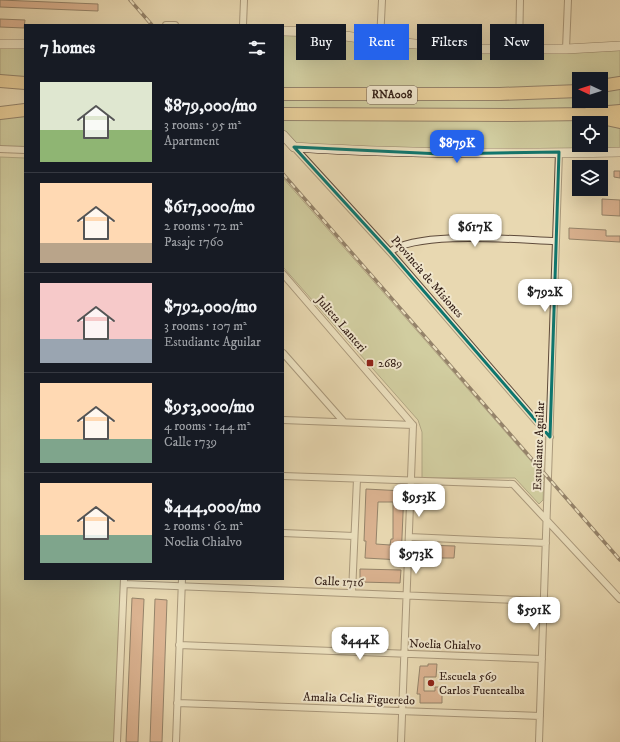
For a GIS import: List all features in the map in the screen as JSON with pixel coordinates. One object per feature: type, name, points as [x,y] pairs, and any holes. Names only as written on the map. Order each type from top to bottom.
[{"type":"highway","points":[[4,81],[24,83]]},
{"type":"highway","points":[[608,85],[620,83]]},
{"type":"highway","points":[[608,91],[620,90]]},
{"type":"highway","name":"RNA008","points":[[284,94],[493,94],[572,91]]},
{"type":"highway","points":[[0,109],[24,110]]},
{"type":"highway","points":[[0,114],[24,110]]},
{"type":"highway","name":"RNA008","points":[[284,114],[586,114],[620,111]]},
{"type":"highway","name":"RNA008","points":[[586,114],[620,122]]},
{"type":"main road","points":[[284,31],[318,32],[354,37]]},
{"type":"main road","points":[[409,43],[490,49]]},
{"type":"main road","points":[[0,44],[24,44]]},
{"type":"main road","points":[[544,49],[620,46]]},
{"type":"main road","name":"Provincia de Misiones","points":[[284,136],[294,147]]},
{"type":"main road","points":[[294,147],[441,154],[620,152]]},
{"type":"street","points":[[243,24],[244,0]]},
{"type":"street","points":[[381,24],[382,0]]},
{"type":"street","points":[[520,0],[520,24]]},
{"type":"street","points":[[566,49],[568,0]]},
{"type":"street","name":"Provincia de Misiones","points":[[294,147],[390,252],[550,437]]},
{"type":"street","points":[[0,149],[24,150]]},
{"type":"street","name":"Estudiante Aguilar","points":[[539,742],[559,152]]},
{"type":"street","points":[[390,252],[396,247],[437,238],[556,241]]},
{"type":"street","name":"Julieta Lanteri","points":[[284,275],[413,425]]},
{"type":"street","points":[[284,354],[344,422]]},
{"type":"street","points":[[284,420],[413,425],[401,742]]},
{"type":"street","points":[[284,476],[513,484],[620,599]]},
{"type":"street","points":[[352,593],[357,479]]},
{"type":"street","points":[[284,533],[354,536]]},
{"type":"street","points":[[409,537],[546,543]]},
{"type":"street","points":[[176,742],[182,580]]},
{"type":"street","points":[[117,742],[124,582]]},
{"type":"street","name":"Calle 1716","points":[[124,582],[182,587],[544,601]]},
{"type":"street","name":"Noelia Chialvo","points":[[179,645],[542,660]]},
{"type":"street","name":"Amalia Celia Figueredo","points":[[177,703],[540,716]]},
{"type":"highlighted area","points":[[294,147],[441,154],[559,152],[550,437],[390,252]]},
{"type":"green space","points":[[284,31],[296,32],[296,60],[346,60],[346,37],[354,38],[354,60],[409,60],[409,43],[417,44],[417,60],[482,60],[482,49],[490,49],[490,60],[544,60],[544,48],[620,46],[620,152],[608,152],[608,116],[572,116],[572,151],[294,147],[284,136]]},
{"type":"green space","points":[[0,44],[24,44],[24,83],[0,81]]},
{"type":"green space","points":[[0,109],[24,110],[24,150],[0,149]]},
{"type":"green space","points":[[0,157],[24,158],[24,580],[121,580],[114,742],[0,742]]},
{"type":"green space","points":[[284,179],[544,476],[543,500],[539,504],[515,478],[422,478],[422,432],[418,420],[284,268]]},
{"type":"building","points":[[0,0],[98,4],[98,11],[0,7]]},
{"type":"building","points":[[0,19],[25,20],[24,28],[0,27]]},
{"type":"building","points":[[614,171],[620,171],[620,178],[614,177]]},
{"type":"building","points":[[602,199],[620,200],[620,216],[602,215]]},
{"type":"building","points":[[569,228],[606,230],[606,236],[620,236],[620,242],[569,239]]},
{"type":"building","points":[[366,489],[404,491],[401,560],[365,558],[366,541],[364,541]],"holes":[[[378,502],[393,502],[393,539],[391,539],[390,545],[376,544]]]},
{"type":"building","points":[[423,545],[455,546],[454,558],[436,558],[436,562],[423,561]]},
{"type":"building","points":[[360,569],[401,570],[400,583],[360,582]]},
{"type":"building","points":[[132,598],[144,599],[138,742],[126,742]]},
{"type":"building","points":[[155,599],[167,600],[162,742],[150,742]]},
{"type":"building","points":[[428,664],[437,664],[436,677],[424,677],[424,691],[435,691],[435,687],[442,687],[442,703],[420,703],[420,694],[417,694],[420,666],[428,666]]},
{"type":"railway","points":[[130,0],[151,24]]},
{"type":"railway","points":[[284,175],[620,560]]},
{"type":"place","name":"2689","points":[[370,363]]},
{"type":"place","name":"Escuela 569 Carlos Fuentealba","points":[[431,683]]}]
